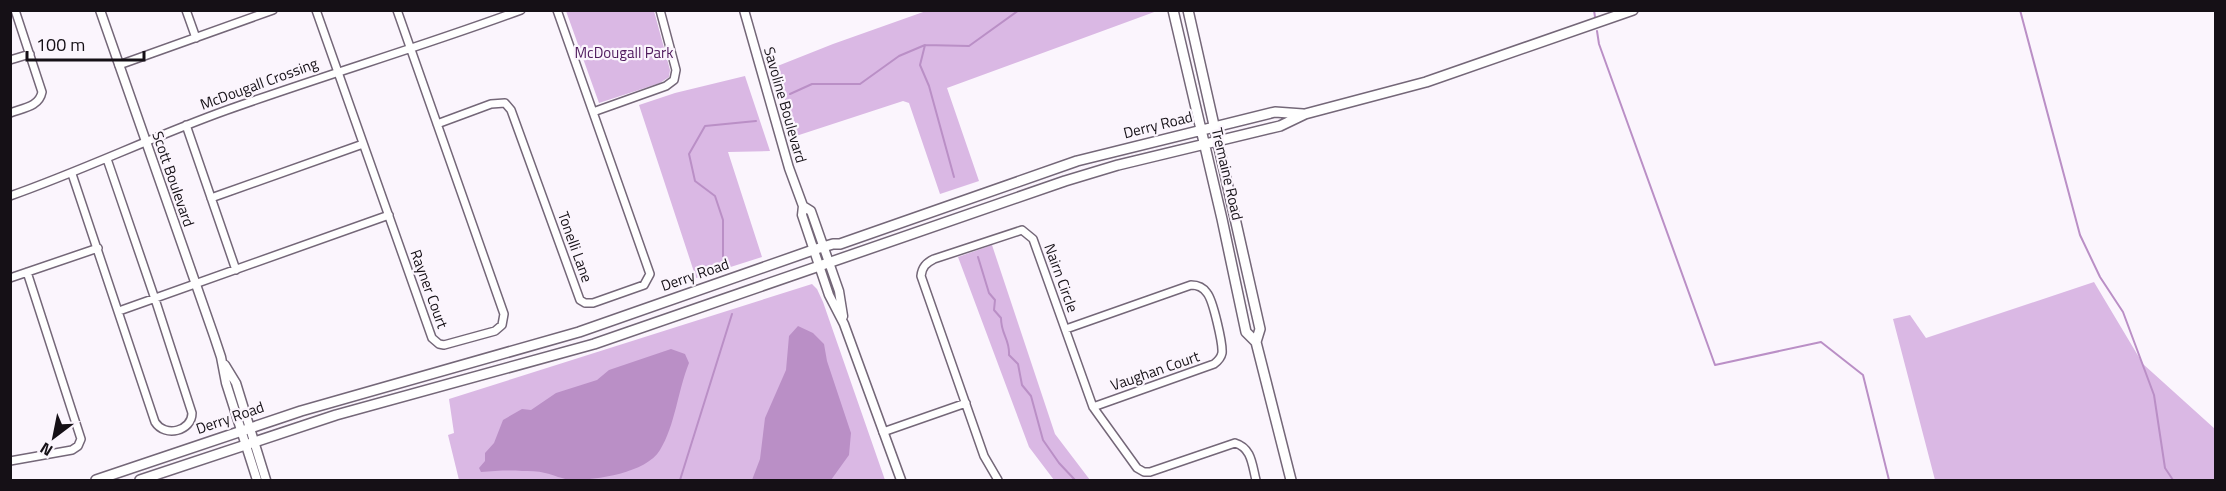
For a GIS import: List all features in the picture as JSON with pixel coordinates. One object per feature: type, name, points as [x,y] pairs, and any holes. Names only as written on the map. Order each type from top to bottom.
[{"type":"main road","name":"Tremaine Road","points":[[1173,10],[1246,332],[1256,342],[1291,480]]},
{"type":"main road","name":"Tremaine Road","points":[[1188,10],[1260,329],[1256,342]]},
{"type":"main road","name":"Derry Road","points":[[140,480],[250,442],[478,374],[594,344],[1065,181],[1280,126],[1305,114],[1426,82],[1633,10]]},
{"type":"main road","name":"Derry Road","points":[[96,480],[245,428],[432,372],[579,332],[1077,161],[1275,112],[1305,114]]},
{"type":"street","points":[[10,113],[35,105],[41,96],[41,87],[15,10]]},
{"type":"street","name":"Scott Boulevard","points":[[100,10],[221,357],[236,383],[245,428],[266,480]]},
{"type":"street","points":[[186,10],[196,38]]},
{"type":"street","points":[[119,65],[273,10]]},
{"type":"street","name":"Rayner Court","points":[[316,10],[432,338],[435,342],[444,345],[499,329],[504,314],[396,10]]},
{"type":"street","name":"McDougall Crossing","points":[[10,196],[72,174],[186,125],[521,10]]},
{"type":"street","name":"Tonelli Lane","points":[[436,124],[496,103],[505,103],[578,298],[589,304],[642,287],[650,274],[557,10]]},
{"type":"street","points":[[593,112],[666,86],[674,80],[676,70],[660,10]]},
{"type":"street","name":"Savoline Boulevard","points":[[744,10],[789,168],[803,206],[802,215],[813,250],[829,295],[844,324],[901,480]]},
{"type":"street","points":[[10,60],[30,54]]},
{"type":"street","points":[[186,125],[236,270]]},
{"type":"street","points":[[211,198],[363,144]]},
{"type":"street","points":[[72,174],[155,422],[160,429],[169,432],[189,424],[192,413],[107,159]]},
{"type":"street","name":"Savoline Boulevard","points":[[803,206],[811,211],[824,247],[839,291],[844,324]]},
{"type":"street","points":[[119,311],[389,215]]},
{"type":"street","name":"Nairn Circle","points":[[998,480],[984,456],[921,276],[923,267],[927,263],[1016,231],[1026,232],[1033,239],[1093,407],[1137,468],[1150,472],[1235,443],[1243,445],[1247,450],[1256,480]]},
{"type":"street","points":[[10,278],[98,248]]},
{"type":"street","points":[[10,460],[72,450],[78,446],[81,439],[27,272]]},
{"type":"street","name":"Vaughan Court","points":[[1066,329],[1191,285],[1203,288],[1210,297],[1222,348],[1218,361],[1093,407]]},
{"type":"street","points":[[883,432],[966,403]]},
{"type":"street","name":"Scott Boulevard","points":[[250,442],[257,480]]},
{"type":"green space","name":"McDougall Park","points":[[566,11],[654,11],[670,70],[669,77],[660,83],[599,103]]},
{"type":"green space","points":[[926,11],[1157,11],[947,88],[979,181],[940,194],[909,103],[903,101],[796,136],[775,67]]},
{"type":"green space","points":[[745,76],[770,151],[728,152],[762,257],[696,278],[639,105],[675,93]]},
{"type":"green space","points":[[992,245],[1055,434],[1090,480],[1054,480],[1029,447],[958,257]]},
{"type":"green space","points":[[2094,282],[2143,364],[2215,429],[2215,480],[1935,480],[1893,319],[1910,315],[1926,338]]},
{"type":"green space","points":[[812,284],[823,302],[885,480],[459,480],[448,435],[454,433],[449,399]]},
{"type":"shaded area","points":[[798,326],[813,333],[824,344],[827,361],[851,433],[849,455],[831,480],[752,480],[760,459],[765,418],[786,370],[789,336]]},
{"type":"shaded area","points":[[671,349],[685,354],[689,363],[665,440],[653,458],[644,464],[620,474],[582,480],[571,480],[534,471],[481,472],[479,468],[485,461],[485,453],[494,443],[503,420],[522,409],[531,410],[556,393],[597,380],[609,370]]},
{"type":"waterway","points":[[790,94],[812,84],[860,84],[899,56],[925,45],[969,46],[1019,10]]},
{"type":"waterway","points":[[1594,10],[1595,17]]},
{"type":"waterway","points":[[2020,10],[2080,235],[2100,277],[2123,312],[2154,395],[2165,468],[2173,480]]},
{"type":"waterway","points":[[1597,31],[1599,44],[1715,365],[1821,342],[1863,375],[1889,480]]},
{"type":"waterway","points":[[925,45],[920,65],[929,86],[954,177]]},
{"type":"waterway","points":[[723,270],[723,220],[715,196],[695,181],[689,154],[705,126],[756,121]]},
{"type":"waterway","points":[[978,257],[989,293],[995,300],[994,310],[1001,318],[1009,355],[1018,364],[1022,385],[1031,396],[1043,440],[1059,463],[1075,480]]},
{"type":"waterway","points":[[680,480],[732,314]]}]
